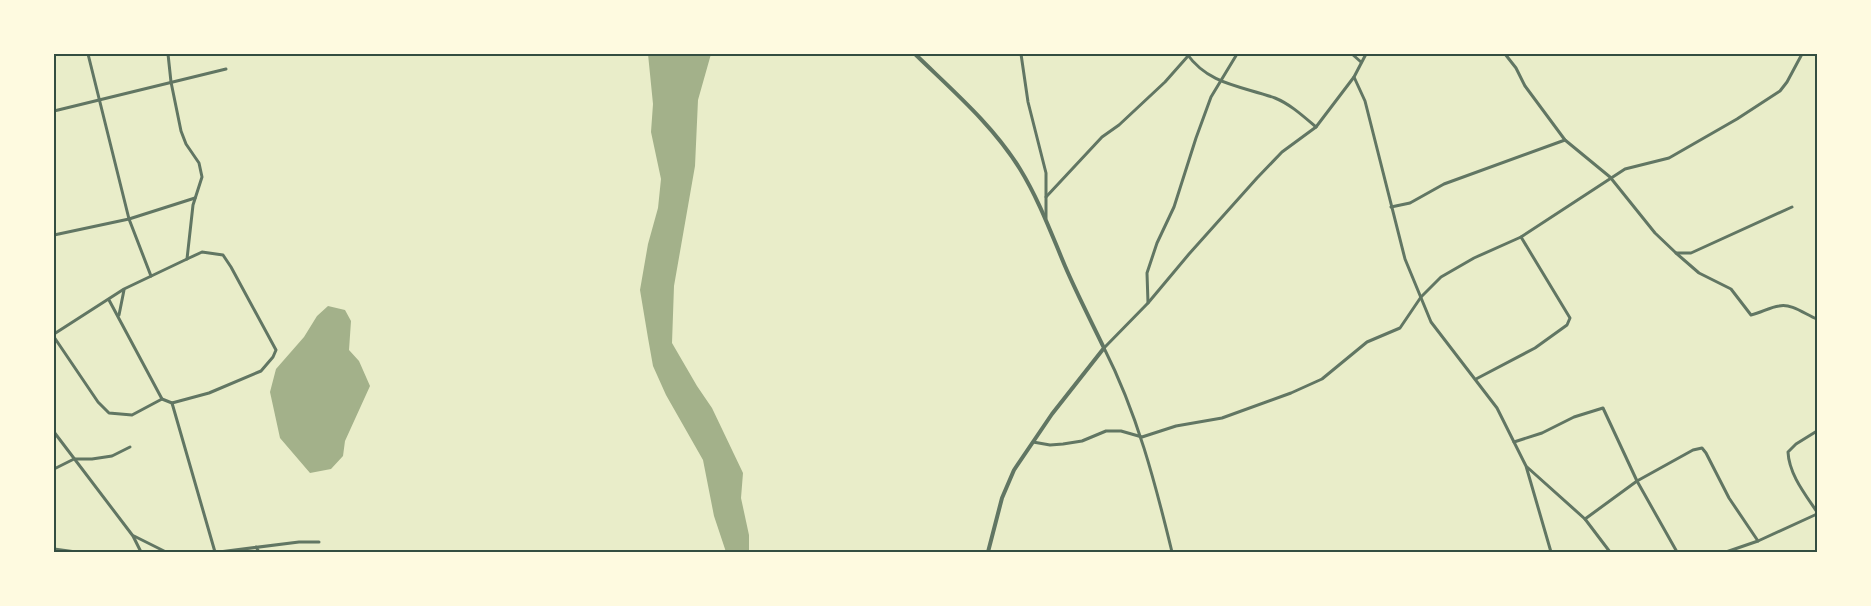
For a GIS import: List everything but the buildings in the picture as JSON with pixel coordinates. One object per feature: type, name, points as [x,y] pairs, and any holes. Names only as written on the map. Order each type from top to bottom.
[{"type":"street","points":[[88,54],[129,220],[151,276]]},
{"type":"street","points":[[168,54],[171,82],[181,131],[186,144],[198,163],[202,177],[193,205],[186,259]]},
{"type":"street","points":[[915,54],[983,121],[1001,143],[1020,169],[1046,218],[1064,265],[1119,378],[1142,437],[1172,552]]},
{"type":"street","points":[[1021,54],[1028,102],[1046,174],[1046,218]]},
{"type":"street","points":[[1148,303],[1147,273],[1174,207],[1208,105],[1237,54]]},
{"type":"street","points":[[1352,54],[1361,62]]},
{"type":"street","points":[[988,552],[1008,483],[1032,442],[1052,414],[1104,348],[1148,303],[1247,188],[1282,152],[1316,127],[1354,77],[1366,54]]},
{"type":"street","points":[[1505,54],[1516,68],[1525,86],[1565,140],[1610,177],[1655,233],[1699,273],[1731,288],[1751,315],[1780,305],[1794,308],[1807,316],[1817,319]]},
{"type":"street","points":[[1032,442],[1050,445],[1063,444],[1082,441],[1106,432],[1121,431],[1142,437],[1176,426],[1222,418],[1322,379],[1367,342],[1400,328],[1421,297],[1441,277],[1474,258],[1521,237],[1610,177],[1625,169],[1669,158],[1737,119],[1780,91],[1802,54]]},
{"type":"street","points":[[1046,197],[1102,137],[1119,125],[1165,82],[1187,55],[1203,72],[1220,81],[1276,99],[1297,111],[1316,127]]},
{"type":"street","points":[[54,111],[226,69]]},
{"type":"street","points":[[1354,77],[1365,101],[1405,259],[1431,322],[1497,408],[1526,466],[1551,552]]},
{"type":"street","points":[[1391,207],[1410,203],[1444,184],[1565,140]]},
{"type":"street","points":[[54,235],[129,220],[196,197]]},
{"type":"street","points":[[1676,253],[1691,253],[1792,207]]},
{"type":"street","points":[[1476,379],[1535,348],[1567,326],[1570,318],[1521,237]]},
{"type":"street","points":[[202,252],[222,255],[231,267],[276,350],[261,371],[209,393],[172,402],[162,399],[132,415],[109,413],[98,402],[54,335],[124,289],[151,276],[202,252]]},
{"type":"street","points":[[118,317],[124,289]]},
{"type":"street","points":[[109,300],[162,399]]},
{"type":"street","points":[[172,402],[215,552]]},
{"type":"street","points":[[1514,442],[1542,433],[1574,416],[1603,408],[1637,481],[1677,552]]},
{"type":"street","points":[[1726,552],[1758,541],[1817,513],[1798,483],[1789,463],[1788,452],[1796,444],[1817,431]]},
{"type":"street","points":[[54,432],[133,536],[141,552]]},
{"type":"street","points":[[54,469],[74,459],[112,456],[130,447]]},
{"type":"street","points":[[1585,519],[1637,481],[1693,450],[1702,448],[1729,498],[1758,541]]},
{"type":"street","points":[[1526,466],[1585,519],[1610,552]]},
{"type":"street","points":[[133,536],[166,552]]},
{"type":"street","points":[[219,552],[299,542],[319,542]]},
{"type":"street","points":[[256,547],[259,552]]},
{"type":"street","points":[[54,549],[76,552]]},
{"type":"shaded area","points":[[648,54],[711,54],[698,100],[695,166],[674,286],[672,343],[712,408],[743,473],[741,498],[749,535],[749,552],[726,552],[714,516],[703,460],[666,395],[653,366],[640,290],[648,244],[658,208],[661,179],[651,132],[653,104]]},
{"type":"shaded area","points":[[328,306],[345,310],[351,321],[349,350],[359,361],[370,386],[345,441],[343,456],[331,469],[310,473],[280,438],[270,392],[276,369],[304,337],[317,316]]}]
